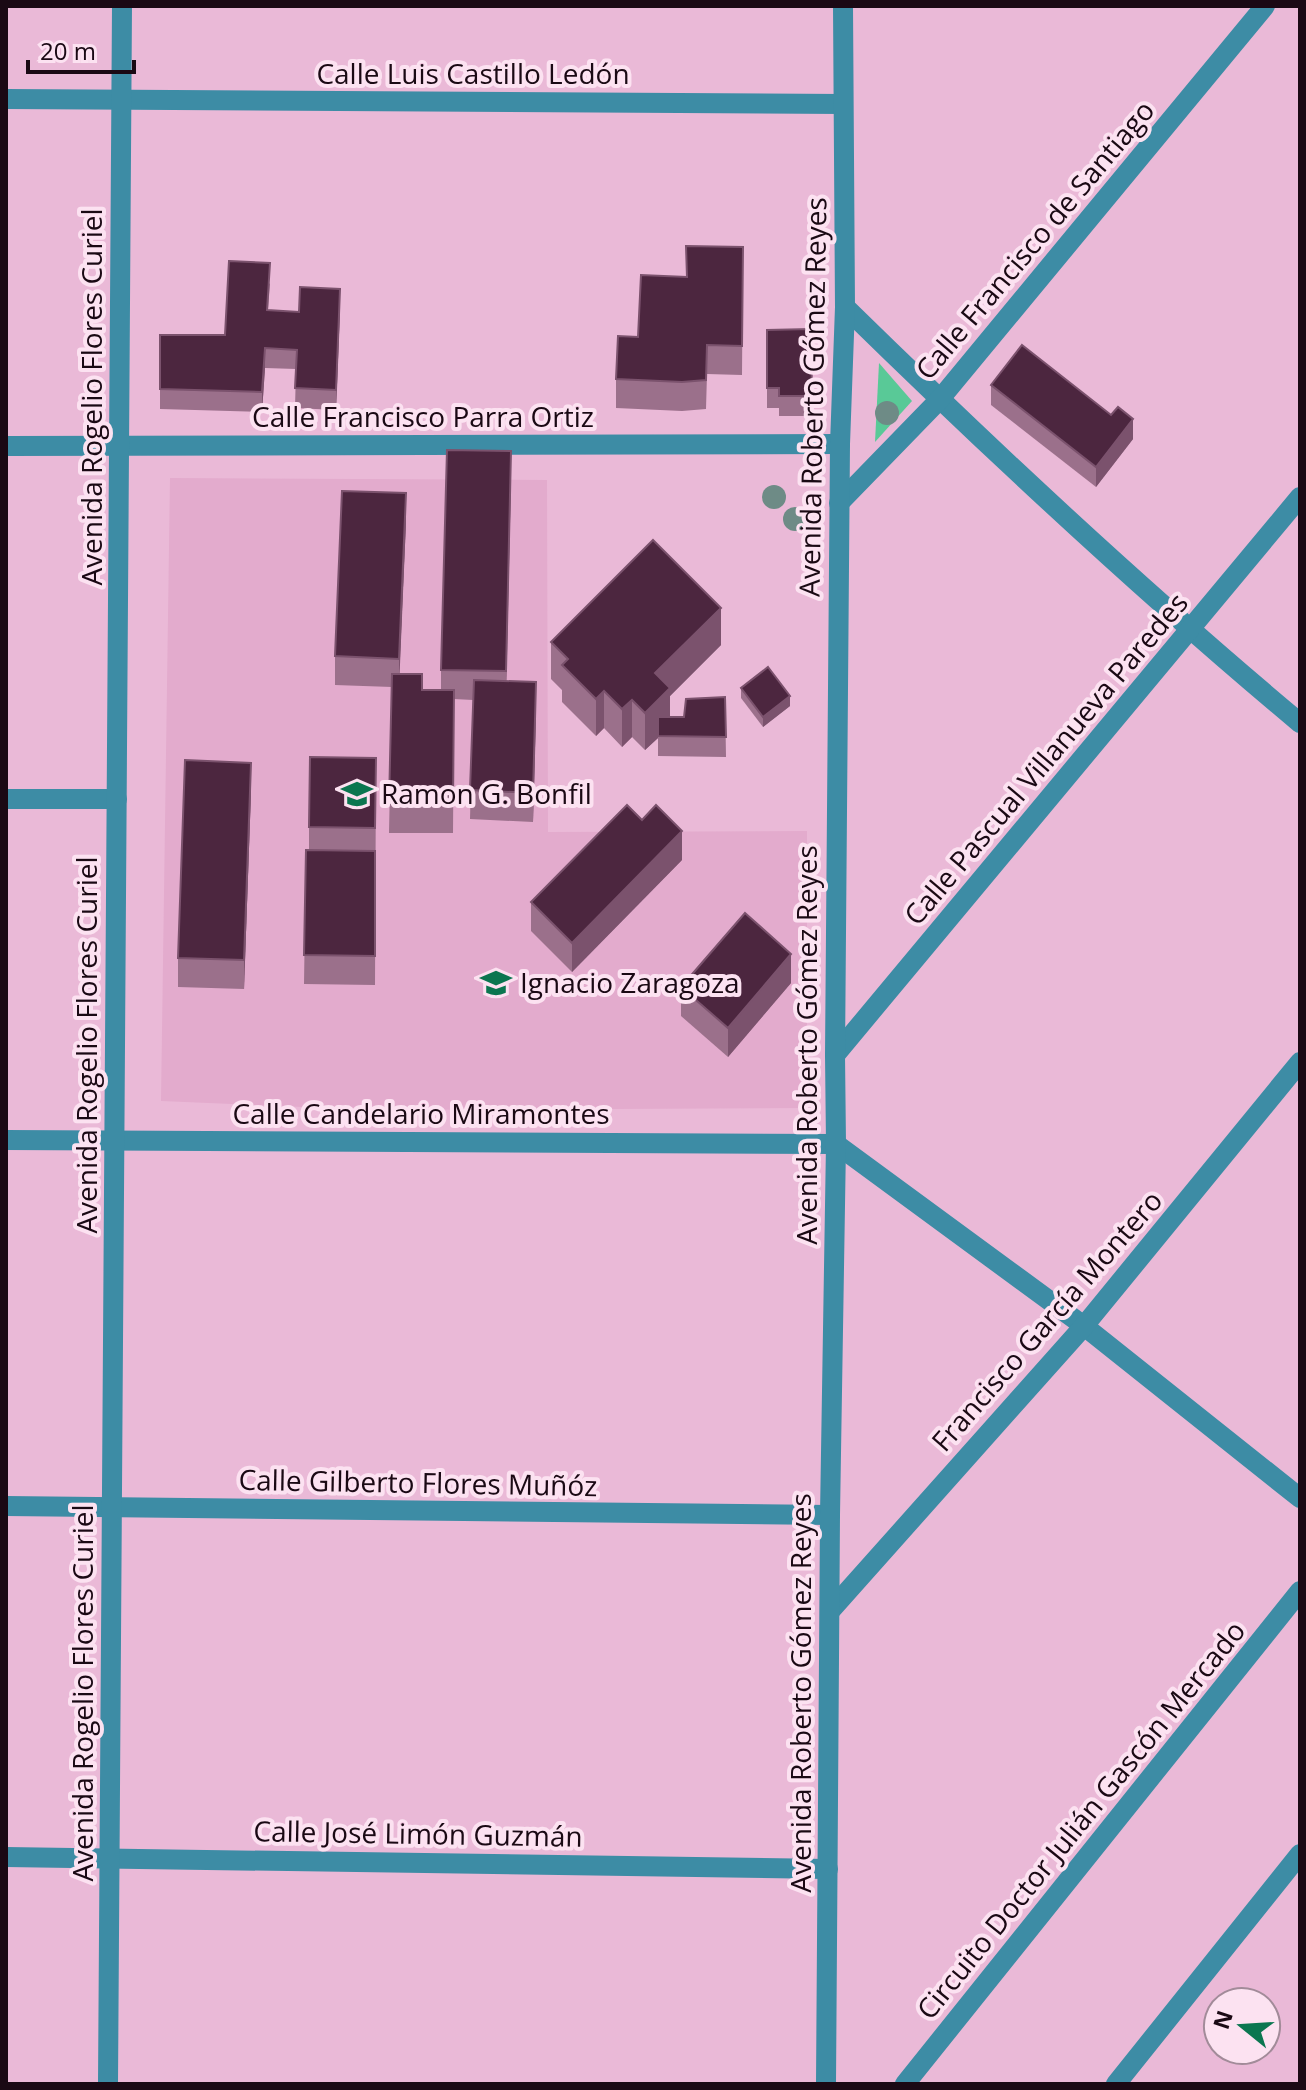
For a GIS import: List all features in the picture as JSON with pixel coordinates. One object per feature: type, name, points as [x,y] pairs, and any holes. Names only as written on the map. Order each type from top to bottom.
[{"type":"street","name":"Avenida Rogelio Flores Curiel","points":[[108,2084],[122,6]]},
{"type":"street","name":"Avenida Roberto Gómez Reyes","points":[[826,2084],[839,503],[845,307],[843,6]]},
{"type":"street","name":"Calle Francisco de Santiago","points":[[839,503],[940,399],[1265,6]]},
{"type":"street","name":"Calle Luis Castillo Ledón","points":[[6,99],[843,104]]},
{"type":"street","points":[[845,307],[1190,631],[1300,723]]},
{"type":"street","name":"Calle Francisco Parra Ortiz","points":[[6,446],[840,444]]},
{"type":"street","name":"Calle Pascual Villanueva Paredes","points":[[835,1055],[1300,497]]},
{"type":"street","points":[[6,799],[117,799]]},
{"type":"street","name":"Francisco García Montero","points":[[830,1611],[1084,1326],[1300,1062]]},
{"type":"street","name":"Calle Candelario Miramontes","points":[[6,1140],[836,1144]]},
{"type":"street","points":[[836,1144],[1084,1326],[1300,1498]]},
{"type":"street","name":"Calle Gilberto Flores Muñóz","points":[[6,1506],[830,1515]]},
{"type":"street","name":"Circuito Doctor Julián Gascón Mercado","points":[[905,2084],[1300,1591]]},
{"type":"street","points":[[1116,2084],[1300,1854]]},
{"type":"street","name":"Calle José Limón Guzmán","points":[[6,1857],[828,1869]]},
{"type":"shaded area","name":"Ramon G. Bonfil","points":[[170,478],[547,480],[548,832],[807,831],[807,1108],[376,1110],[161,1101]]},
{"type":"green space","points":[[879,363],[912,401],[875,442]]},
{"type":"building","points":[[686,246],[743,247],[742,346],[707,345],[706,380],[616,379],[618,336],[638,337],[641,275],[687,277]]},
{"type":"building","points":[[229,261],[270,263],[267,310],[299,312],[300,287],[340,289],[336,390],[295,388],[297,350],[265,348],[262,392],[160,389],[160,335],[225,335]]},
{"type":"building","points":[[811,329],[812,396],[779,396],[779,388],[767,388],[767,330]]},
{"type":"building","points":[[1022,345],[1111,415],[1118,407],[1133,419],[1096,467],[991,385]]},
{"type":"building","points":[[447,450],[511,451],[506,671],[441,670]]},
{"type":"building","points":[[342,491],[406,493],[399,659],[335,656]]},
{"type":"building","points":[[653,540],[721,608],[655,673],[670,688],[645,713],[632,700],[622,709],[604,691],[596,699],[562,665],[568,659],[551,642]]},
{"type":"building","points":[[768,667],[790,696],[763,717],[741,688]]},
{"type":"building","points":[[392,674],[422,674],[422,690],[454,690],[453,804],[389,804]]},
{"type":"building","points":[[474,680],[536,682],[533,793],[470,790]]},
{"type":"building","points":[[725,697],[726,737],[658,736],[658,717],[684,717],[686,699]]},
{"type":"building","points":[[310,757],[376,758],[375,828],[309,827]]},
{"type":"building","points":[[185,760],[251,763],[244,960],[178,958]]},
{"type":"building","points":[[627,805],[642,820],[656,805],[682,831],[572,943],[531,902]]},
{"type":"building","points":[[306,850],[375,851],[375,956],[304,955]]},
{"type":"building","points":[[745,913],[791,954],[728,1028],[681,987]]},
{"type":"place","name":"Ramon G. Bonfil","points":[[357,794]]},
{"type":"place","name":"Ignacio Zaragoza","points":[[496,983]]}]
